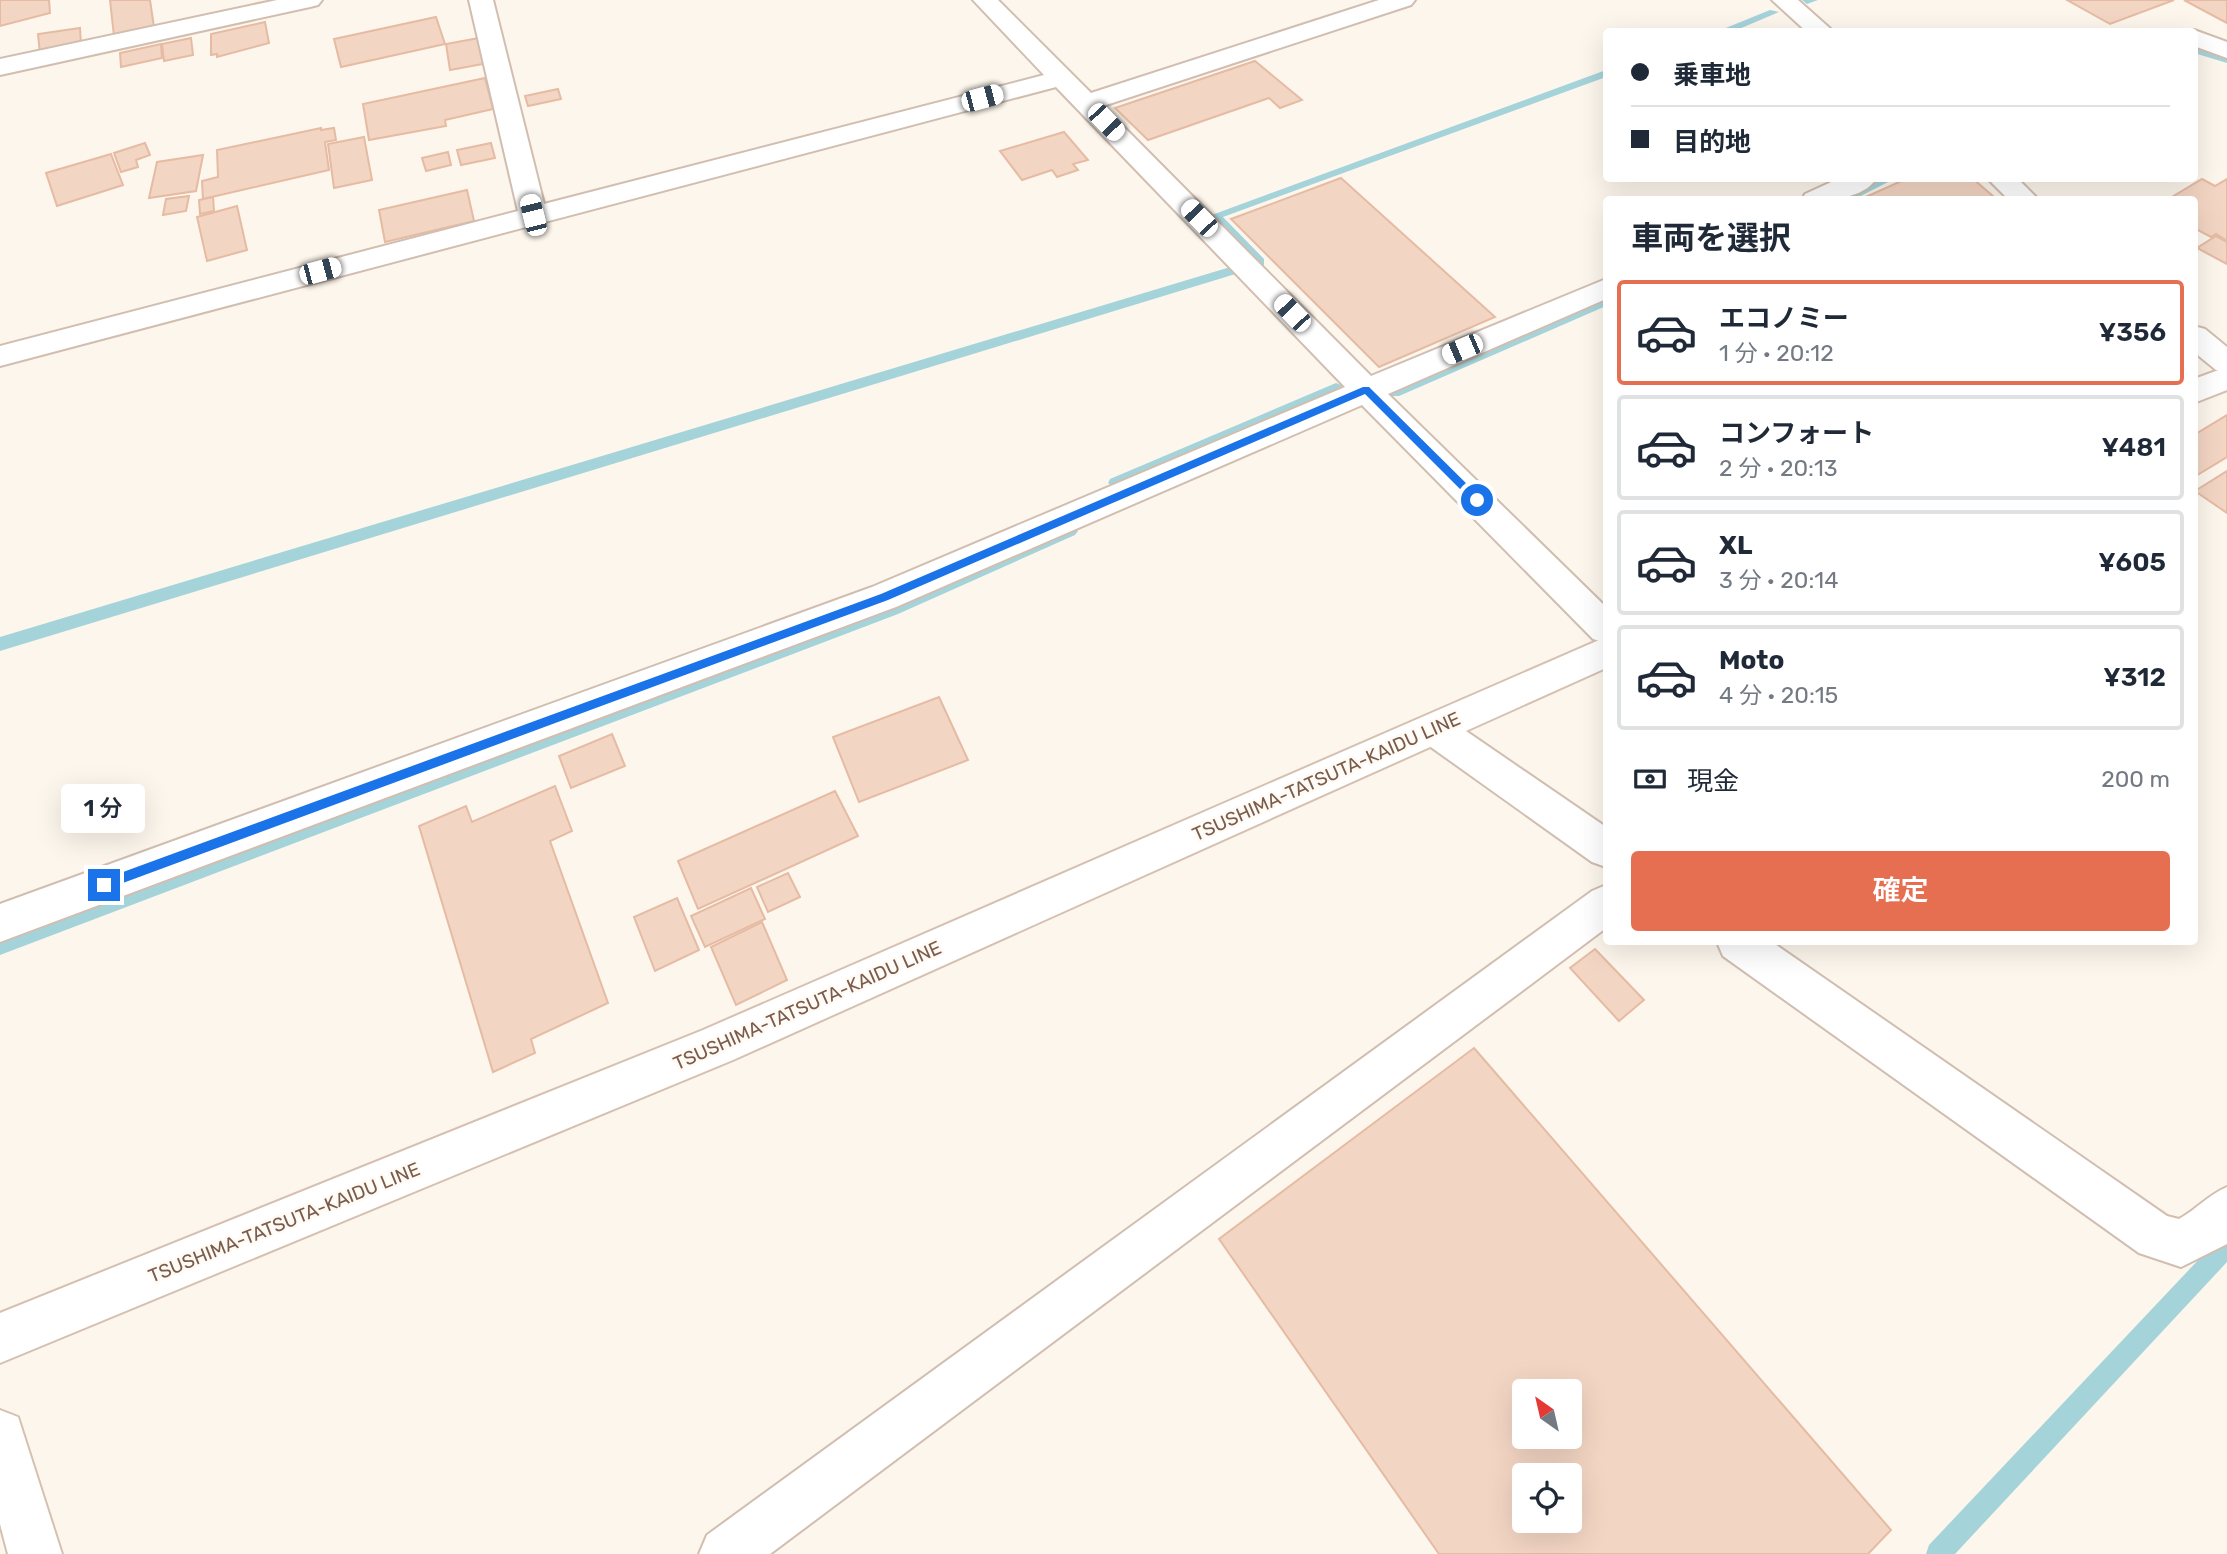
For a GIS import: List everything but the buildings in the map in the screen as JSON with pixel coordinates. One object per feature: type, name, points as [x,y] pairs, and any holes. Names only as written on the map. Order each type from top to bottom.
[{"type":"street","points":[[0,67],[171,20],[310,0]]},
{"type":"street","points":[[481,0],[533,215]]},
{"type":"street","points":[[985,0],[1366,390],[1603,626]]},
{"type":"street","points":[[1087,103],[1403,0]]},
{"type":"street","points":[[1784,0],[1817,28]]},
{"type":"street","points":[[2198,39],[2227,51]]},
{"type":"street","points":[[0,355],[1061,78]]},
{"type":"street","points":[[1824,196],[1855,182]]},
{"type":"street","points":[[2005,182],[2021,196]]},
{"type":"street","points":[[0,923],[884,597],[1603,289]]},
{"type":"street","points":[[2198,339],[2227,363]]},
{"type":"street","points":[[2198,390],[2227,378]]},
{"type":"street","name":"TSUSHIMA-TATSUTA-KAIDU LINE","points":[[0,1338],[718,1045],[1603,653]]},
{"type":"street","points":[[1434,729],[1603,847]]},
{"type":"street","points":[[726,1554],[1603,906]]},
{"type":"street","points":[[1742,945],[2156,1236],[2181,1243],[2210,1228],[2227,1210]]},
{"type":"street","points":[[0,1435],[35,1554]]},
{"type":"waterway","points":[[1807,1],[1813,0]]},
{"type":"waterway","points":[[1732,28],[1774,12]]},
{"type":"waterway","points":[[2198,50],[2227,60]]},
{"type":"waterway","points":[[1259,262],[1215,216],[1603,74]]},
{"type":"waterway","points":[[1850,196],[1881,182]]},
{"type":"waterway","points":[[0,644],[1237,269]]},
{"type":"waterway","points":[[1394,393],[1603,302]]},
{"type":"waterway","points":[[1115,483],[1336,388]]},
{"type":"waterway","points":[[0,946],[892,610],[1070,531]]},
{"type":"waterway","points":[[1938,1554],[2227,1246]]},
{"type":"route","points":[[104,885],[884,597],[1366,390],[1477,500]]}]
